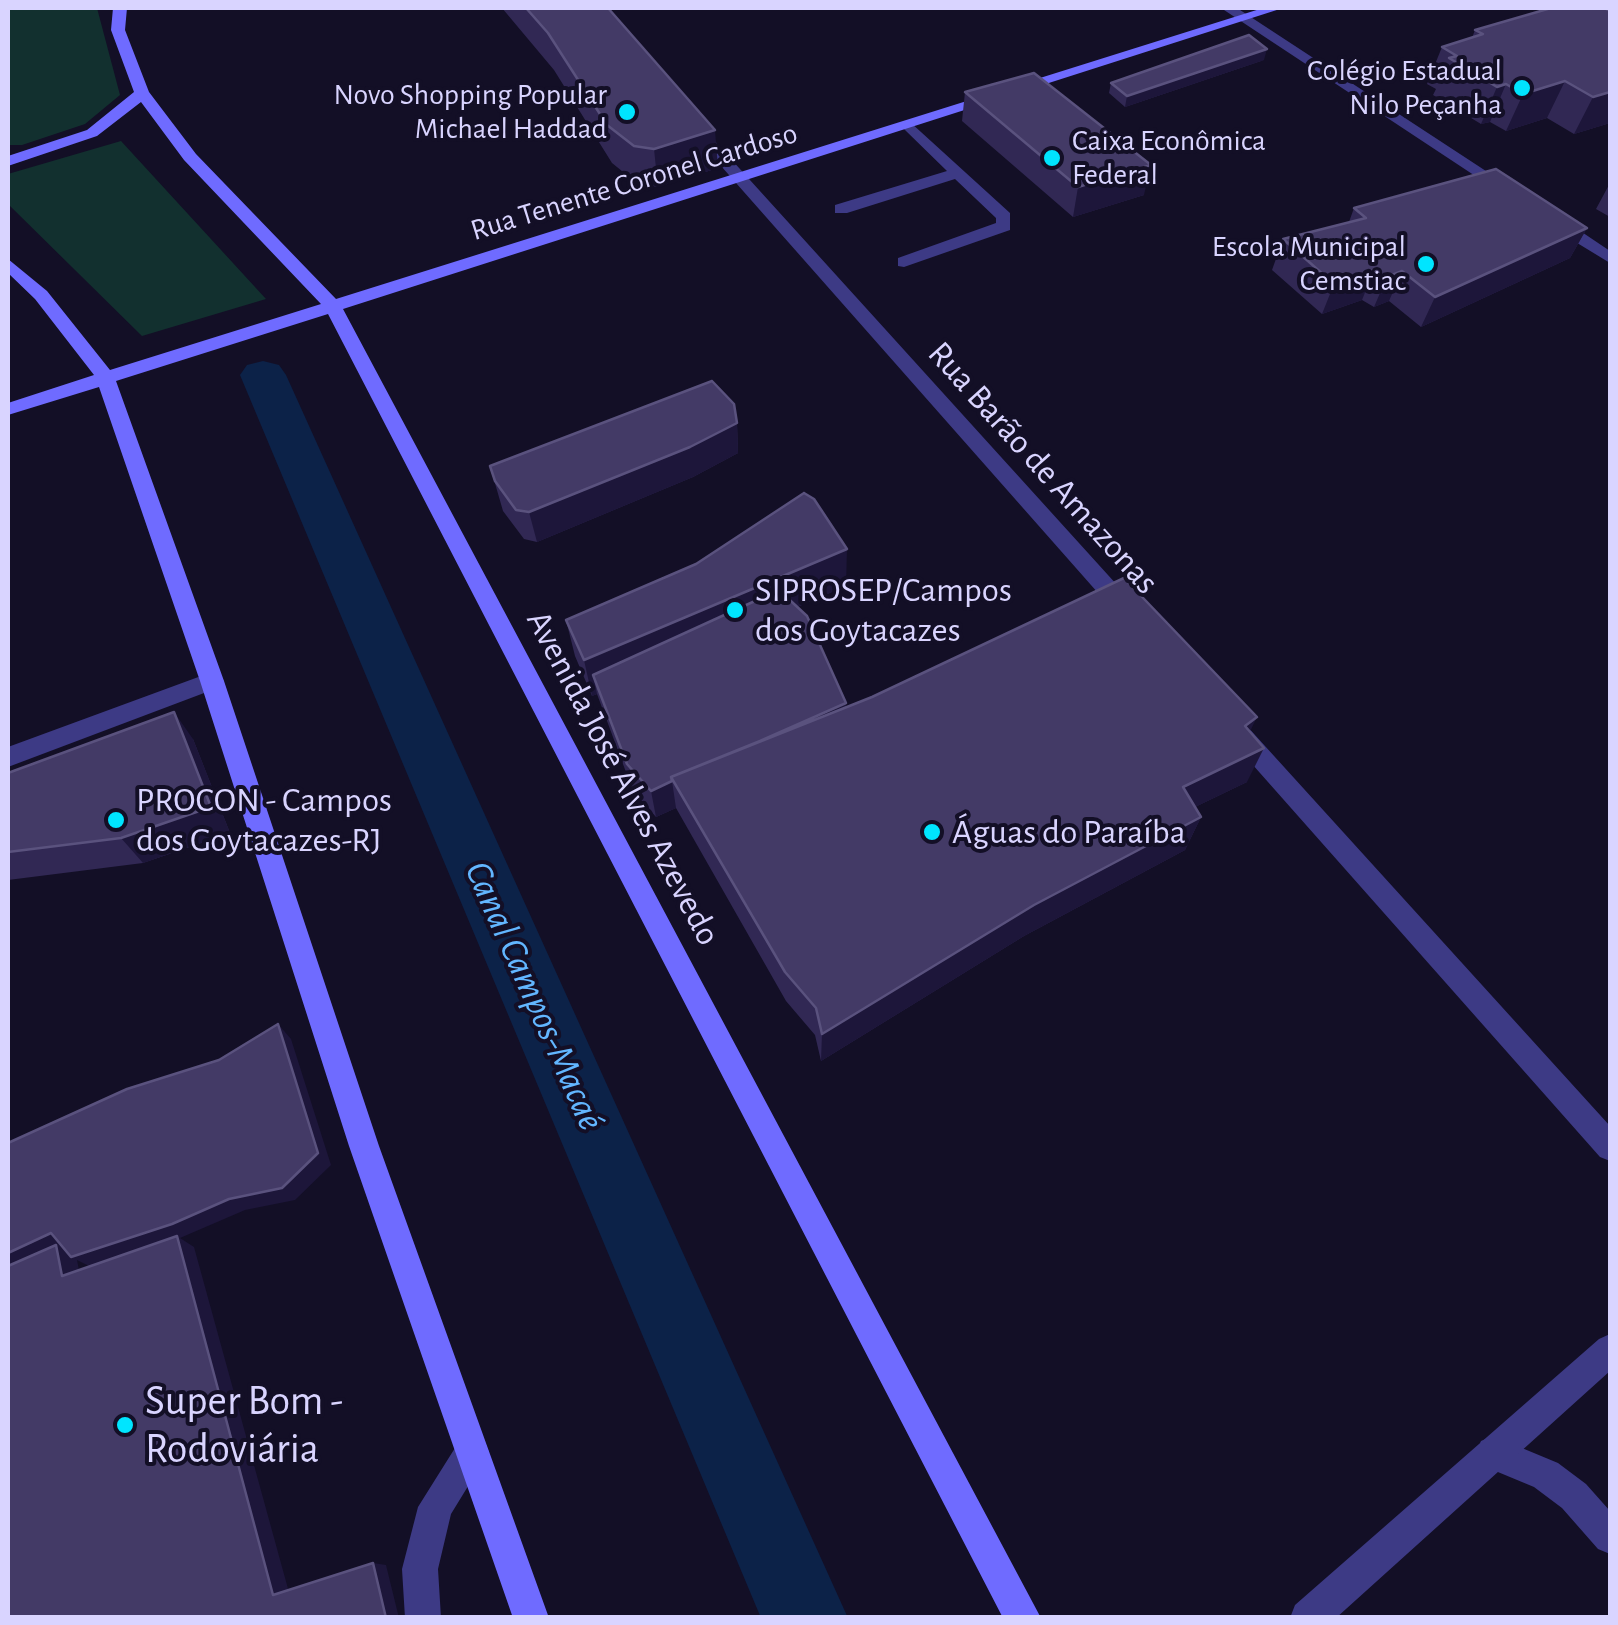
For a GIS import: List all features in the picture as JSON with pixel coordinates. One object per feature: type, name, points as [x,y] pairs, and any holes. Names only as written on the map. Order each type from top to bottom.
[{"type":"main road","name":"Avenida José Alves Azevedo","points":[[120,8],[118,30],[142,93],[190,158],[286,252],[333,307],[1022,1618]]},
{"type":"main road","name":"Rua Tenente Coronel Cardoso","points":[[8,409],[910,127],[1276,8]]},
{"type":"main road","points":[[8,161],[92,132],[142,93]]},
{"type":"main road","points":[[8,264],[41,295],[105,376],[212,681],[364,1146],[531,1618]]},
{"type":"street","points":[[1228,8],[1527,204]]},
{"type":"street","name":"Rua Barão de Amazonas","points":[[678,108],[1144,628]]},
{"type":"street","points":[[904,262],[1004,226],[1004,217],[910,127]]},
{"type":"street","points":[[842,210],[959,173]]},
{"type":"street","points":[[1544,214],[1610,258]]},
{"type":"street","points":[[8,757],[212,681]]},
{"type":"street","points":[[1224,717],[1610,1146]]},
{"type":"street","points":[[1308,1618],[1610,1350]]},
{"type":"street","points":[[423,1618],[420,1569],[435,1507],[472,1452]]},
{"type":"street","points":[[1493,1453],[1546,1475],[1574,1496],[1610,1537]]},
{"type":"green space","points":[[8,8],[97,8],[120,95],[85,124],[22,145],[8,145]]},
{"type":"green space","points":[[121,141],[266,299],[142,336],[8,204],[8,174]]},
{"type":"building","points":[[526,8],[608,8],[715,130],[654,149],[634,146],[607,125],[548,33]]},
{"type":"building","points":[[1551,8],[1610,11],[1610,92],[1593,97],[1565,81],[1523,94],[1506,84],[1497,87],[1449,58],[1457,56],[1442,47],[1483,34],[1475,30]]},
{"type":"building","points":[[1249,35],[1267,49],[1127,96],[1111,83]]},
{"type":"building","points":[[1034,73],[1151,165],[1078,187],[965,92]]},
{"type":"building","points":[[1496,169],[1587,228],[1435,297],[1402,271],[1387,277],[1374,270],[1334,284],[1283,239],[1366,218],[1354,208]]},
{"type":"building","points":[[712,381],[734,404],[737,423],[690,447],[529,512],[516,510],[495,481],[490,466]]},
{"type":"building","points":[[804,493],[814,499],[847,549],[584,660],[566,620],[696,564]]},
{"type":"building","name":"Águas do Paraíba","points":[[1124,578],[1257,717],[1245,726],[1264,748],[1183,787],[1201,817],[1034,905],[822,1034],[816,1008],[785,972],[671,777],[872,697]]},
{"type":"building","points":[[779,590],[807,616],[846,703],[671,777],[672,781],[651,791],[627,764],[593,675]]},
{"type":"building","name":"PROCON - Campos dos Goytacazes-RJ","points":[[174,712],[211,807],[121,838],[8,852],[8,773]]},
{"type":"building","points":[[278,1024],[318,1153],[282,1188],[229,1199],[172,1224],[71,1257],[51,1233],[8,1253],[8,1143],[127,1089],[219,1060]]},
{"type":"building","name":"Super Bom - Rodoviária","points":[[177,1236],[273,1595],[373,1563],[386,1618],[8,1618],[8,1266],[56,1245],[62,1276]]},
{"type":"waterway","name":"Canal Campos-Macaé","points":[[263,375],[805,1618]]},
{"type":"place","name":"C0légio Estadual Nilo Peçanha","points":[[1522,88]]},
{"type":"place","name":"Novo Shopping Popular Michael Haddad","points":[[627,112]]},
{"type":"place","name":"Caixa Econômica Federal","points":[[1052,158]]},
{"type":"place","name":"Escola Municipal Cemstiac","points":[[1426,264]]},
{"type":"place","name":"SIPROSEP/Campos dos Goytacazes","points":[[735,610]]},
{"type":"place","name":"PROCON - Campos dos Goytacazes-RJ","points":[[116,820]]},
{"type":"place","name":"Águas do Paraíba","points":[[932,832]]},
{"type":"place","name":"Super Bom - Rodoviária","points":[[125,1425]]}]
